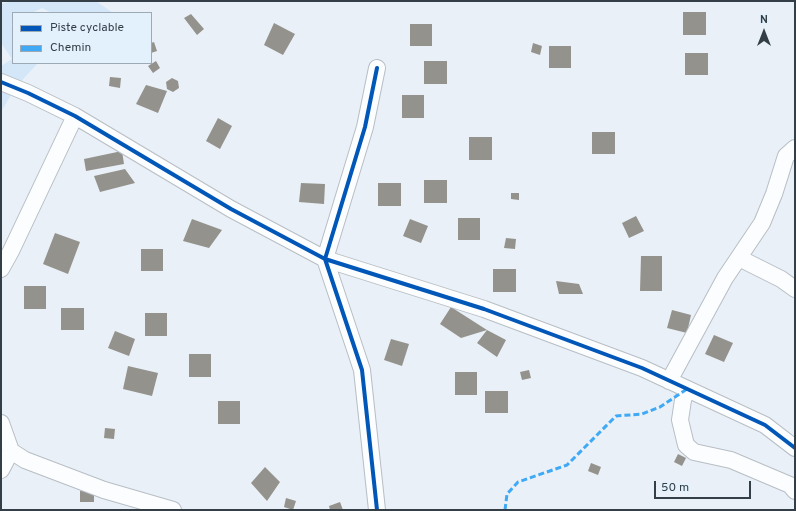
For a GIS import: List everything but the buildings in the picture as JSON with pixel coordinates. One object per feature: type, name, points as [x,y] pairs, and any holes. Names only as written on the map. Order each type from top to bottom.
[{"type":"street","points":[[377,68],[365,127],[325,259],[362,370],[377,510]]},
{"type":"street","points":[[1,82],[28,93],[75,116],[231,209],[325,259],[484,309],[642,368],[765,425],[795,448]]},
{"type":"street","points":[[1,269],[75,116]]},
{"type":"street","points":[[669,381],[725,278],[762,223],[774,194],[786,156],[795,148]]},
{"type":"street","points":[[739,258],[781,279],[795,289]]},
{"type":"street","points":[[687,389],[683,400],[680,420],[686,445],[694,452],[731,460],[790,485],[795,491]]},
{"type":"street","points":[[1,423],[11,451],[25,460],[104,490],[173,510]]},
{"type":"street","points":[[1,470],[11,451]]},
{"type":"shaded area","points":[[12,1],[96,1],[112,12],[50,12],[42,8],[34,12],[12,12],[12,59],[1,43],[1,4]]},
{"type":"shaded area","points":[[12,59],[12,64],[37,64],[15,88],[1,112],[1,66]]},
{"type":"marked path","points":[[505,510],[507,494],[518,482],[567,465],[616,416],[642,414],[660,407],[687,389]]},
{"type":"cycle path","points":[[377,68],[365,127],[325,259],[362,370],[377,510]]},
{"type":"cycle path","points":[[1,82],[28,93],[75,116],[231,209],[325,259],[484,309],[642,368],[765,425],[795,448]]}]
